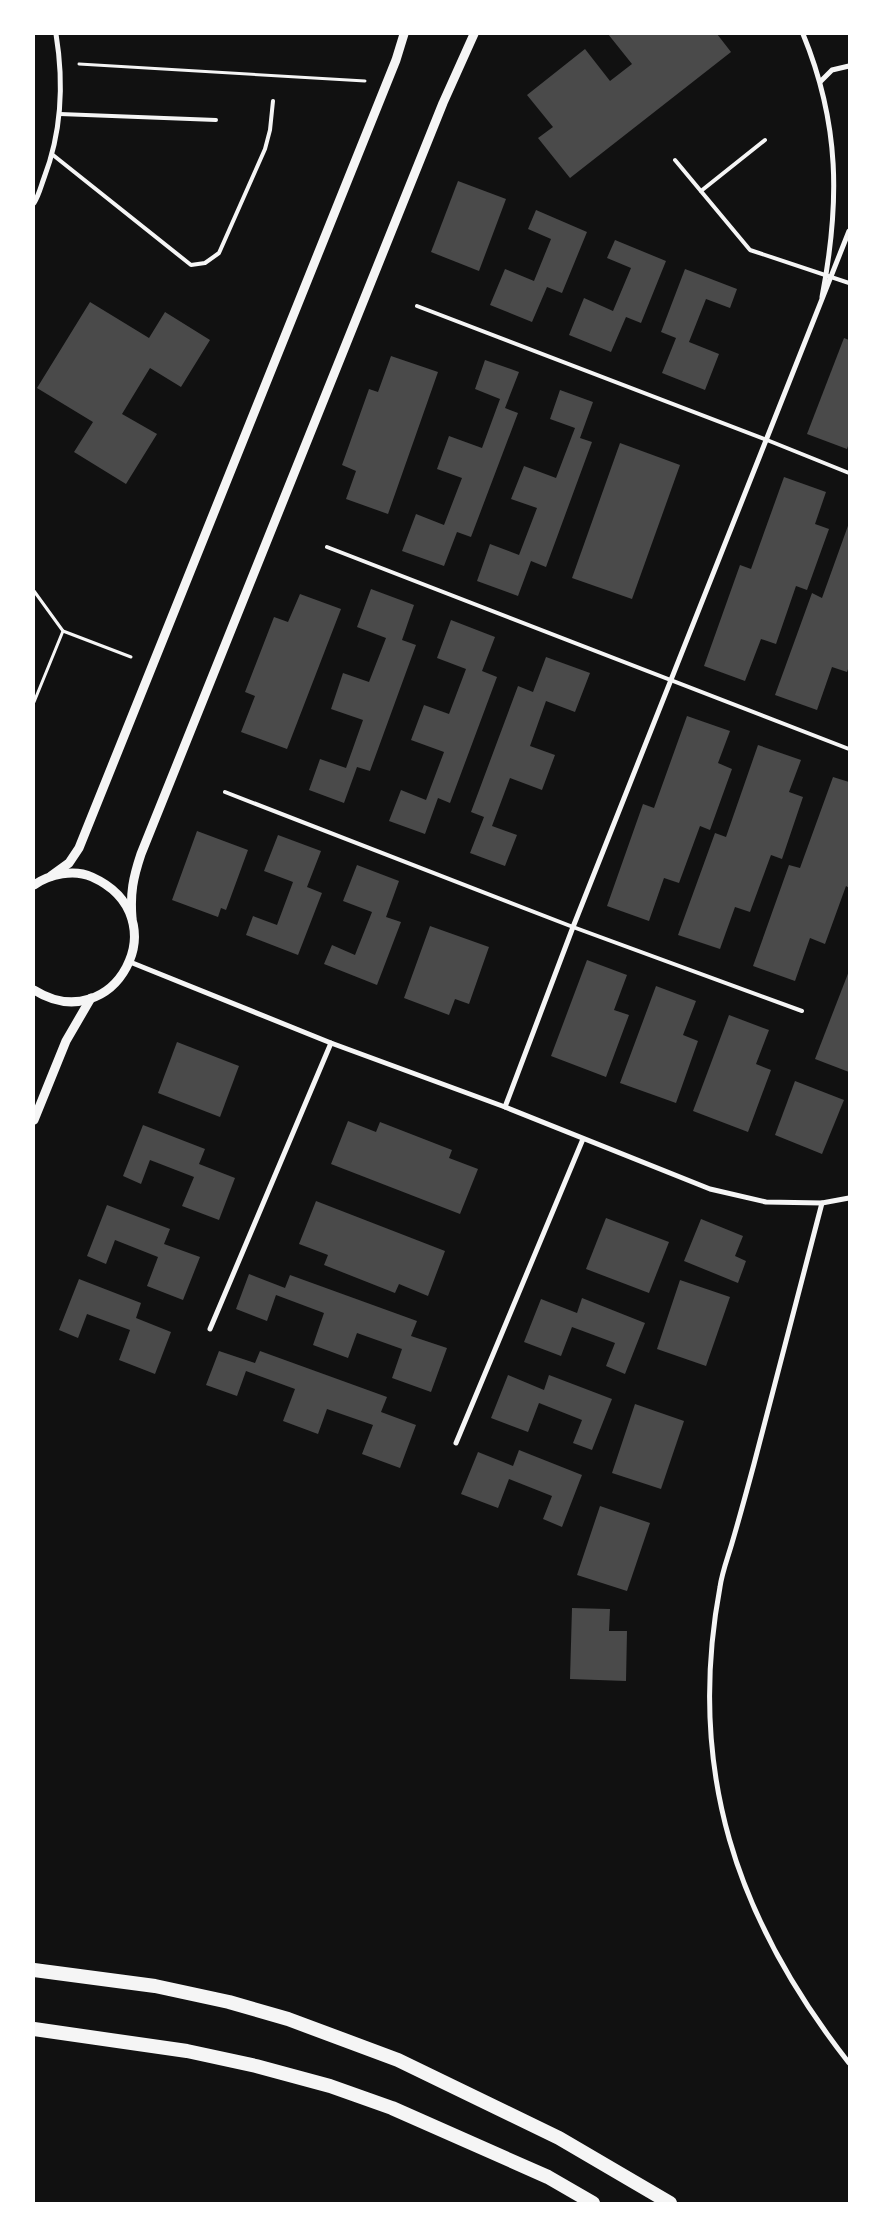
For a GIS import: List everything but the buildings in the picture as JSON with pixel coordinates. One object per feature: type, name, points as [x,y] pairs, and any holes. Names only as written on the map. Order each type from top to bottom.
[{"type":"highway","points":[[34,1970],[155,1986],[229,2002],[288,2019],[398,2060],[559,2138],[670,2203]]},
{"type":"highway","points":[[34,2029],[186,2051],[256,2066],[330,2086],[392,2108],[548,2177],[593,2203]]},
{"type":"street","points":[[34,203],[53,155],[60,114],[61,63],[56,34]]},
{"type":"street","points":[[36,882],[51,876],[69,863],[79,848],[387,82],[404,34]]},
{"type":"street","points":[[34,990],[59,1000],[78,1001],[90,998],[112,987],[121,978],[130,962],[135,943],[135,930],[130,894],[133,877],[141,854],[443,104],[474,34]]},
{"type":"street","points":[[803,34],[821,81],[831,134],[835,191],[831,249],[820,308]]},
{"type":"street","points":[[821,81],[832,70],[849,66]]},
{"type":"street","points":[[505,1107],[573,927],[833,277],[849,231]]},
{"type":"street","points":[[51,876],[76,874],[100,881],[120,896],[132,918]]},
{"type":"street","points":[[130,962],[331,1043],[505,1107],[710,1188],[766,1202],[822,1203],[849,1198]]},
{"type":"street","points":[[34,1120],[66,1041],[90,998]]},
{"type":"street","points":[[210,1329],[331,1043]]},
{"type":"street","points":[[456,1443],[584,1139]]},
{"type":"street","points":[[822,1203],[745,1499],[720,1585],[709,1668],[710,1746],[723,1822],[747,1893],[780,1962],[822,2028],[849,2063]]},
{"type":"lane","points":[[53,155],[191,265],[205,263],[219,253],[265,149],[270,130],[273,101]]},
{"type":"lane","points":[[60,114],[216,120]]},
{"type":"lane","points":[[701,190],[765,140]]},
{"type":"lane","points":[[675,160],[750,250],[849,283]]},
{"type":"lane","points":[[417,306],[849,473]]},
{"type":"lane","points":[[327,547],[849,749]]},
{"type":"lane","points":[[225,792],[573,927],[802,1011]]},
{"type":"path","points":[[61,63],[387,82]]},
{"type":"path","points":[[34,591],[63,631],[152,666]]},
{"type":"path","points":[[34,702],[63,631]]}]
